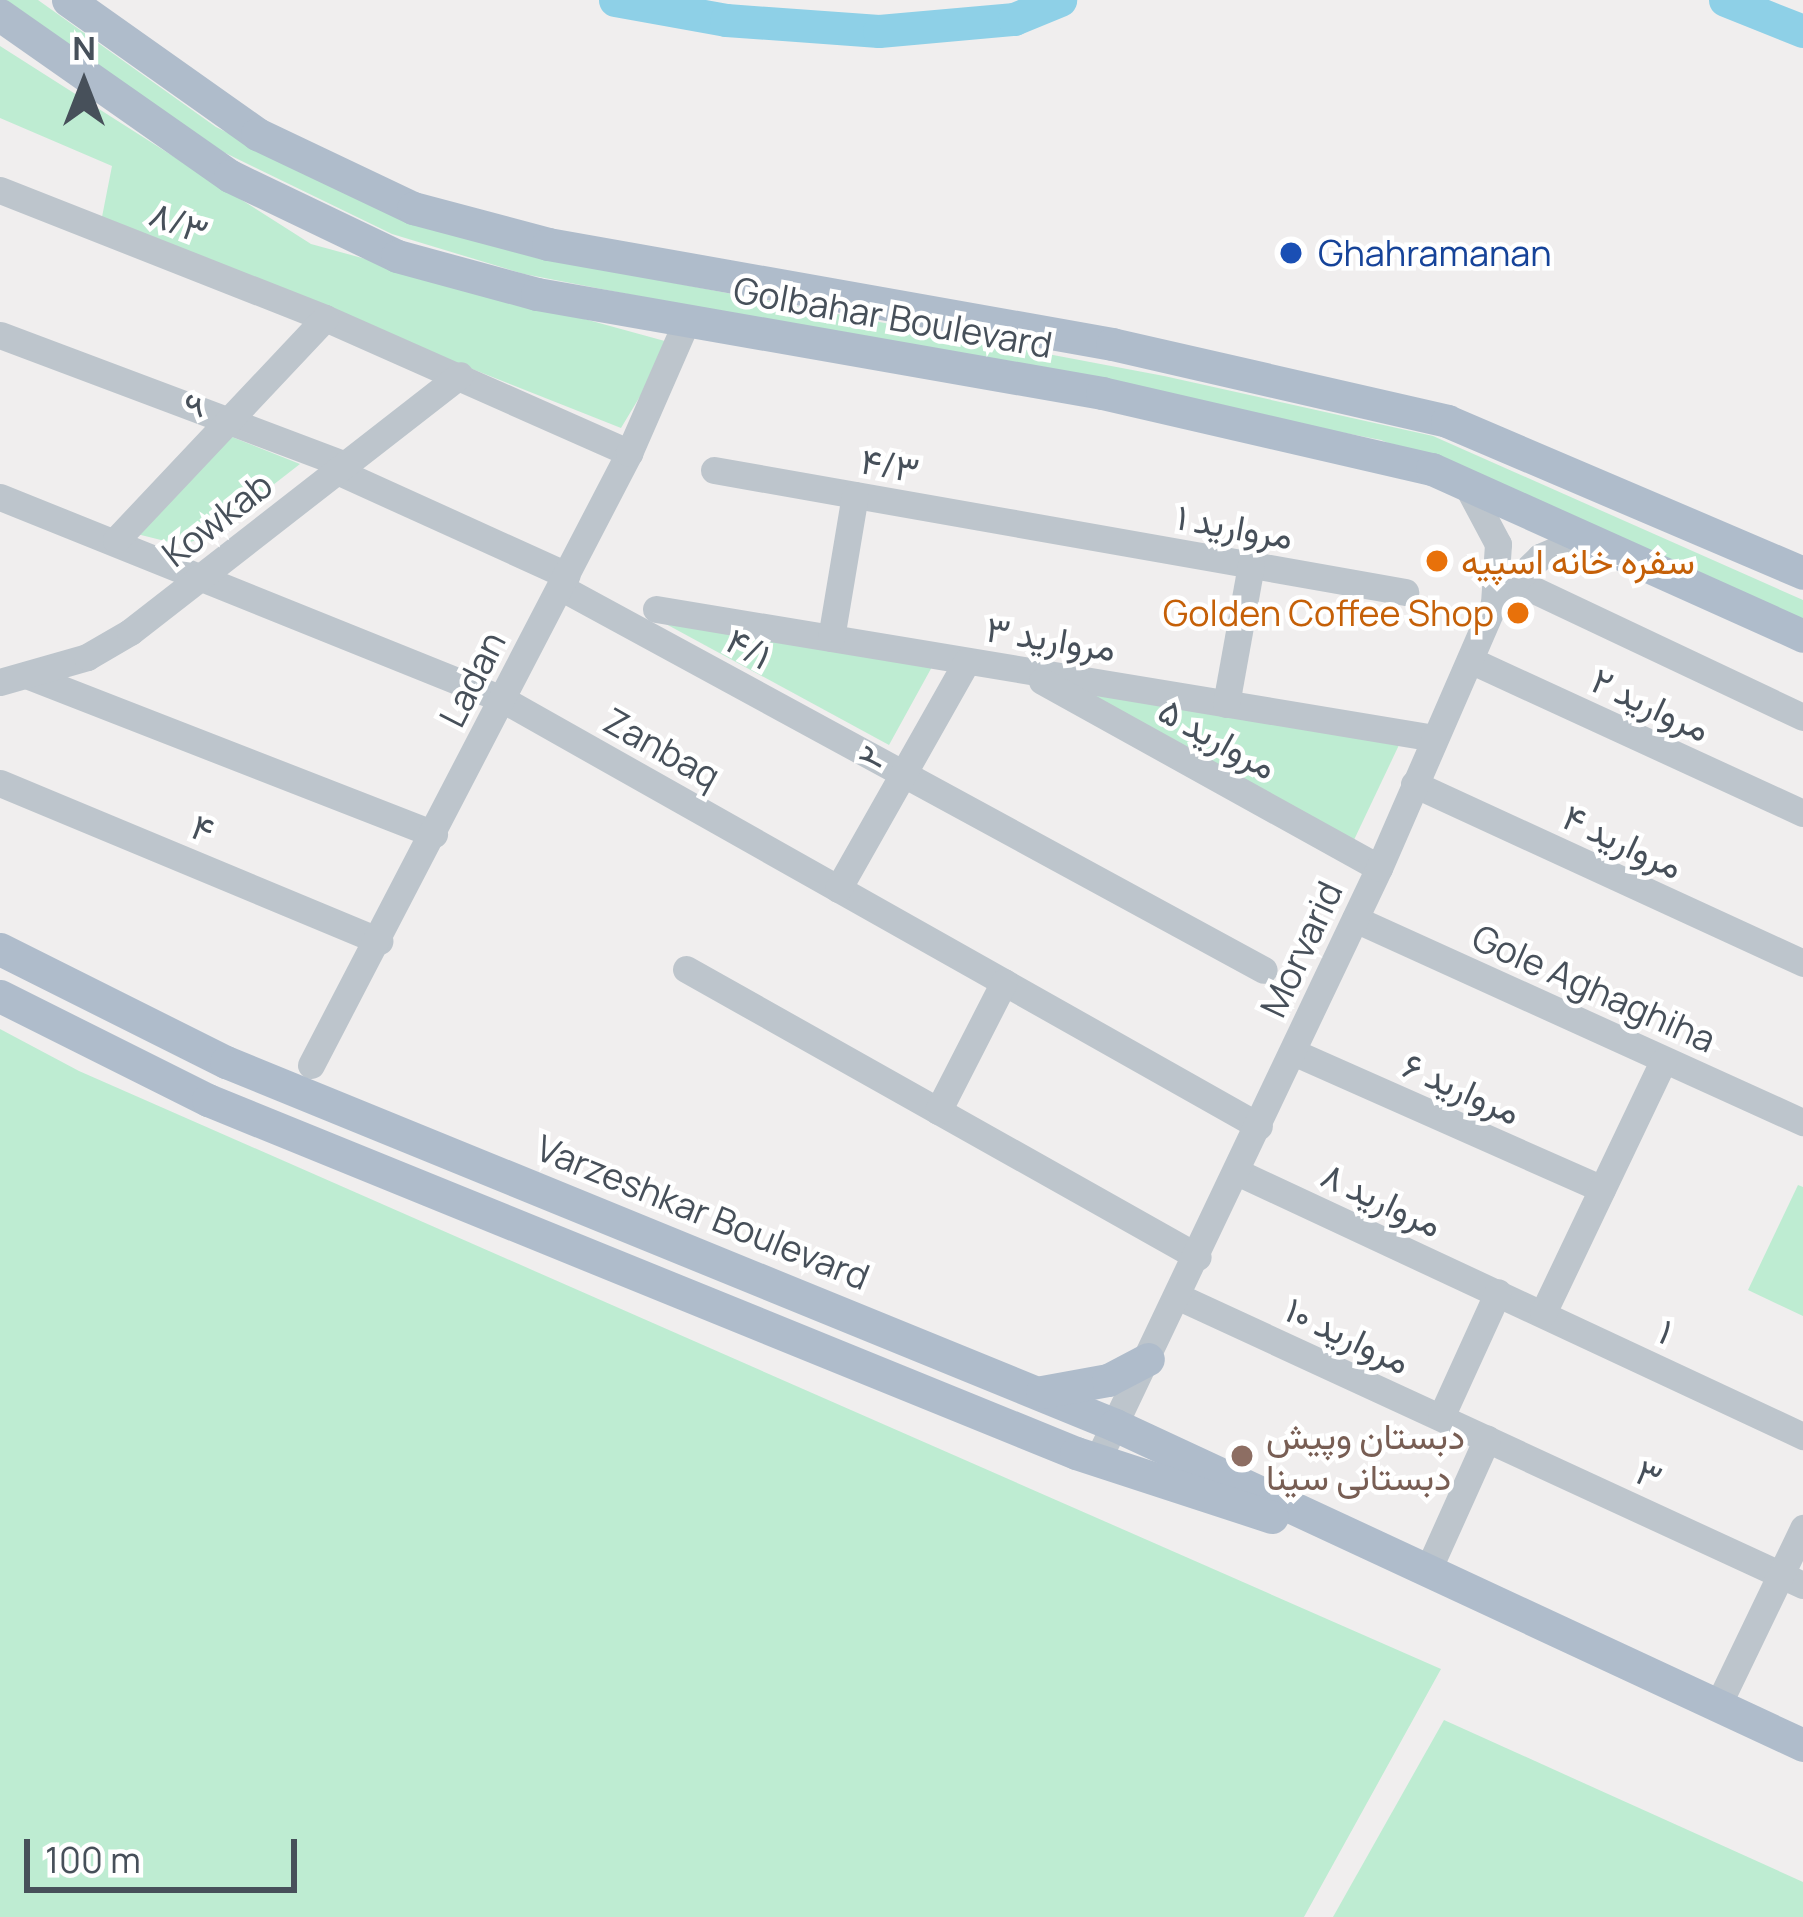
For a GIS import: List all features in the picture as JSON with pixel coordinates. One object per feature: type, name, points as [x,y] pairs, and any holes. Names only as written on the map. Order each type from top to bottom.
[{"type":"main road","name":"Golbahar Boulevard","points":[[68,0],[256,134],[413,208],[548,244],[1112,344],[1447,421],[1803,573]]},
{"type":"main road","name":"Golbahar Boulevard","points":[[0,15],[230,176],[320,226],[397,256],[536,293],[1102,393],[1465,482],[1803,636]]},
{"type":"main road","name":"Varzeshkar Boulevard","points":[[0,949],[226,1062],[1115,1425],[1803,1745]]},
{"type":"main road","name":"Varzeshkar Boulevard","points":[[0,996],[191,1093],[1097,1461],[1378,1547]]},
{"type":"main road","points":[[1039,1392],[1108,1380],[1148,1359]]},
{"type":"street","name":"۸/۳","points":[[2,196],[325,318]]},
{"type":"street","points":[[325,318],[628,453]]},
{"type":"street","name":"۶","points":[[116,540],[325,318]]},
{"type":"street","name":"Ladan","points":[[311,1065],[628,453],[687,320]]},
{"type":"street","points":[[0,335],[341,468],[563,581]]},
{"type":"street","name":"Kowkab","points":[[0,682],[32,677],[130,632],[460,375]]},
{"type":"street","name":"۴/۳","points":[[714,470],[1053,530]]},
{"type":"street","points":[[1465,482],[1498,544],[1494,603]]},
{"type":"street","points":[[831,638],[855,495]]},
{"type":"street","name":"Zanbaq","points":[[0,496],[205,574],[502,699],[1258,1126]]},
{"type":"street","name":"مروارید ۱","points":[[1053,530],[1405,592]]},
{"type":"street","name":"Morvarid","points":[[1097,1461],[1355,920],[1494,603],[1540,557],[1586,537]]},
{"type":"street","points":[[1226,704],[1251,565]]},
{"type":"street","name":"۴/۱","points":[[563,581],[903,774],[1264,970]]},
{"type":"street","points":[[1515,581],[1803,717]]},
{"type":"street","name":"مروارید ۳","points":[[656,609],[1434,738]]},
{"type":"street","name":"مروارید ۲","points":[[1469,660],[1803,812]]},
{"type":"street","name":"۲","points":[[838,889],[967,661]]},
{"type":"street","points":[[0,665],[434,834]]},
{"type":"street","name":"مروارید ۵","points":[[1022,670],[1379,868]]},
{"type":"street","name":"۴","points":[[0,783],[379,940]]},
{"type":"street","name":"مروارید ۴","points":[[1414,784],[1803,963]]},
{"type":"street","name":"Gole Aghaghiha","points":[[1355,920],[1803,1122]]},
{"type":"street","points":[[686,969],[1198,1257]]},
{"type":"street","points":[[938,1111],[1004,982]]},
{"type":"street","name":"مروارید ۶","points":[[1293,1052],[1602,1189]]},
{"type":"street","points":[[1543,1312],[1664,1060]]},
{"type":"street","name":"مروارید ۸","points":[[1237,1172],[1498,1292]]},
{"type":"street","points":[[1441,1417],[1498,1292]]},
{"type":"street","name":"۱","points":[[1498,1292],[1803,1436]]},
{"type":"street","name":"مروارید ۱۰","points":[[1179,1297],[1487,1438]]},
{"type":"street","points":[[1428,1570],[1487,1438]]},
{"type":"street","name":"۳","points":[[1487,1438],[1792,1580]]},
{"type":"street","points":[[1718,1707],[1792,1580],[1803,1528]]},
{"type":"green space","points":[[4,0],[38,0],[216,127],[398,217],[527,255],[1164,376],[1433,436],[1803,600],[1803,620],[1381,440],[524,274],[392,234],[211,146]]},
{"type":"green space","points":[[0,46],[311,244],[672,343],[621,428],[101,222],[112,166],[0,118]]},
{"type":"green space","points":[[227,435],[300,464],[206,537],[181,545],[129,532]]},
{"type":"green space","points":[[653,617],[933,665],[889,745]]},
{"type":"green space","points":[[1076,689],[1399,745],[1353,842]]},
{"type":"green space","points":[[0,1029],[79,1071],[1441,1669],[1304,1917],[0,1917]]},
{"type":"green space","points":[[1798,1185],[1803,1187],[1803,1316],[1748,1290]]},
{"type":"green space","points":[[1444,1720],[1803,1882],[1803,1917],[1333,1917]]},
{"type":"waterway","points":[[615,0],[726,20],[879,31],[1014,19],[1060,0]]},
{"type":"waterway","points":[[1725,0],[1803,31]]},
{"type":"place","name":"Ghahramanan","points":[[1291,253]]},
{"type":"place","name":"سفره خانه اسپیه","points":[[1437,561]]},
{"type":"place","name":"Golden Coffee Shop","points":[[1518,613]]},
{"type":"place","name":"دبستان وپیش دبستانی سینا","points":[[1242,1456]]}]
